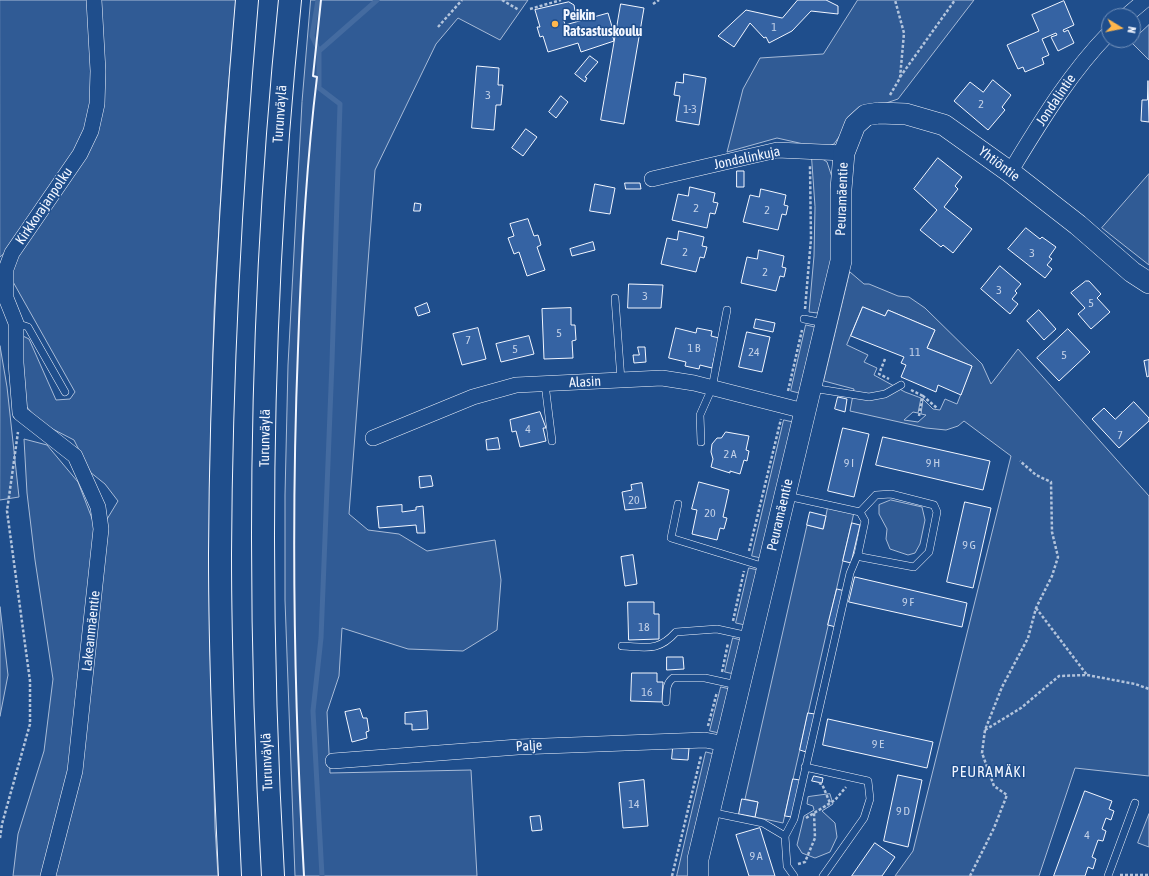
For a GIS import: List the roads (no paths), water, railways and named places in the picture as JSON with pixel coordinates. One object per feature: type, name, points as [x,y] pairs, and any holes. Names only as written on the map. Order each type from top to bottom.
[{"type":"highway","points":[[230,876],[222,670],[220,557],[221,449],[225,333],[242,68],[248,0]]},
{"type":"highway","name":"Turunväylä","points":[[273,876],[264,675],[263,558],[267,329],[273,205],[290,0]]},
{"type":"street","name":"Kirkkorajanpolku","points":[[20,413],[16,363],[16,323],[6,298],[6,269],[12,253],[80,154],[91,131],[97,104],[98,72],[94,0]]},
{"type":"street","points":[[1136,8],[1145,0]]},
{"type":"street","name":"Jondalintie","points":[[1010,172],[1055,100],[1091,51],[1101,41]]},
{"type":"street","name":"Yhtiöntie","points":[[844,153],[855,125],[866,116],[879,113],[906,114],[944,125],[1010,172],[1078,225],[1132,272],[1149,283]]},
{"type":"street","name":"Jondalinkuja","points":[[652,179],[777,150],[809,150],[844,153]]},
{"type":"street","name":"Peuramäentie","points":[[698,876],[698,859],[726,744],[730,683],[751,637],[785,496],[794,409],[810,388],[841,261],[841,189],[844,153]]},
{"type":"street","name":"Alasin","points":[[373,438],[473,397],[516,385],[662,378],[712,388],[794,409]]},
{"type":"street","name":"Lakeanmäentie","points":[[20,413],[75,456],[98,507],[102,529],[75,771],[48,876]]},
{"type":"street","name":"Palje","points":[[333,761],[518,747],[705,740],[726,744]]},
{"type":"lane","points":[[615,298],[621,380]]},
{"type":"lane","points":[[701,442],[700,415],[712,388],[727,310]]},
{"type":"lane","points":[[804,319],[826,323]]},
{"type":"lane","points":[[16,323],[28,327],[65,392]]},
{"type":"lane","points":[[545,384],[552,441]]},
{"type":"lane","points":[[810,388],[869,397],[885,394],[901,385]]},
{"type":"lane","points":[[858,554],[861,557],[914,567],[929,552],[937,512],[934,505],[891,494],[876,495],[860,512]]},
{"type":"lane","points":[[785,496],[860,512],[865,521],[858,554],[850,573],[805,767],[795,817],[785,836],[789,868],[794,876]]},
{"type":"lane","points":[[678,504],[671,538],[767,568]]},
{"type":"lane","points":[[622,646],[655,647],[664,644],[676,632],[717,629],[731,631],[751,637]]},
{"type":"lane","points":[[666,702],[667,686],[669,681],[673,678],[705,678],[730,683]]},
{"type":"lane","points":[[805,767],[868,781],[870,799],[864,818],[829,870],[823,876]]},
{"type":"lane","points":[[1108,876],[1136,803]]},
{"type":"lane","points":[[710,812],[763,823],[785,836]]},
{"type":"waterway","points":[[318,0],[312,36],[319,51]]},
{"type":"waterway","points":[[322,876],[313,711],[321,638],[340,104],[319,88],[319,51],[377,0]]},
{"type":"place","name":"Peikin Ratsastuskoulu","points":[[555,24]]},
{"type":"district","name":"PEURAMÄKI","points":[[989,772]]}]
